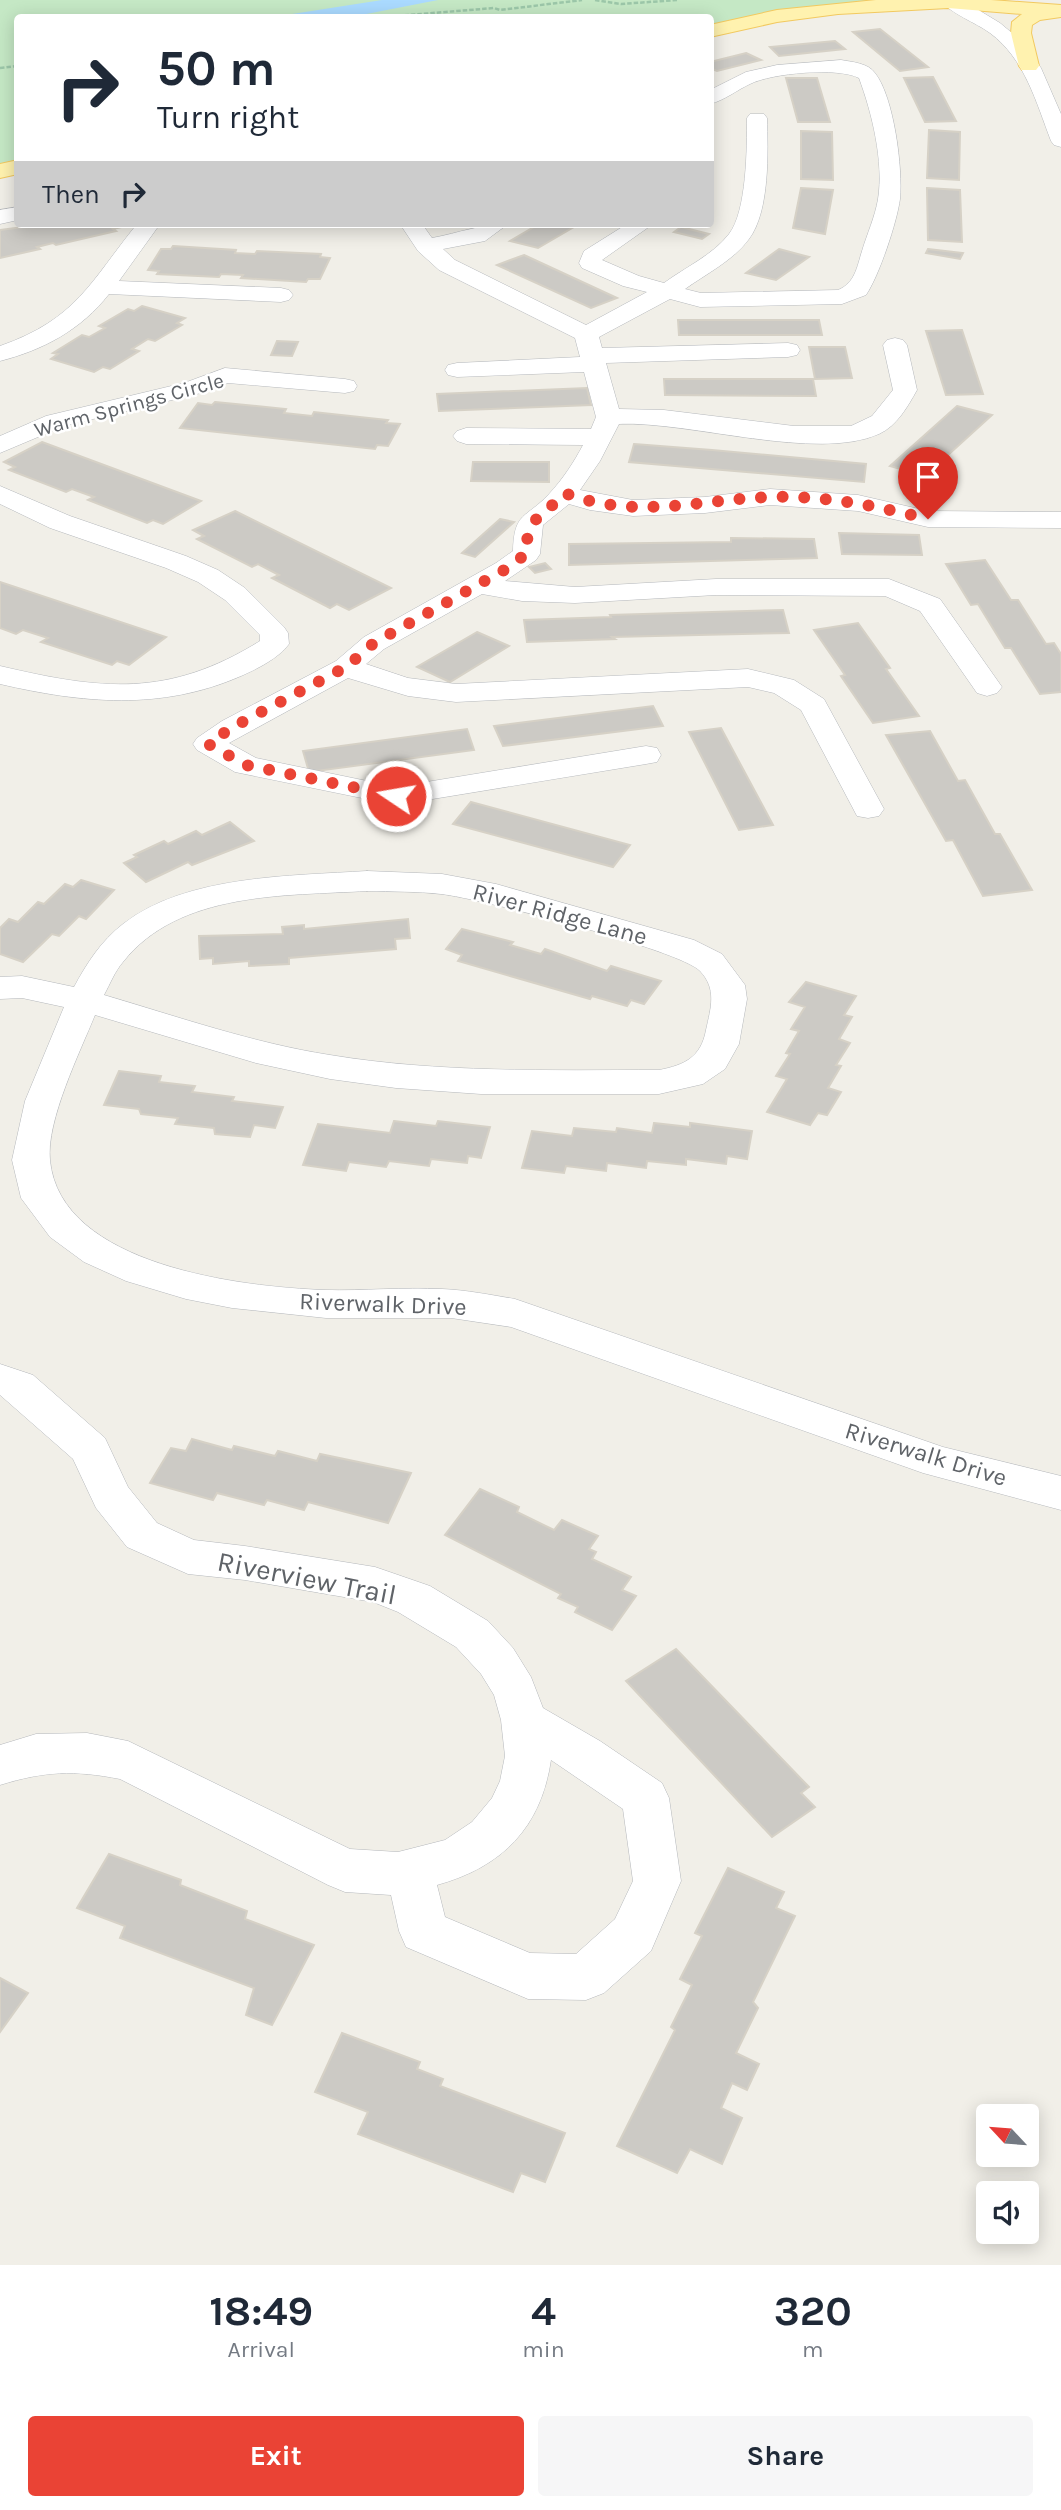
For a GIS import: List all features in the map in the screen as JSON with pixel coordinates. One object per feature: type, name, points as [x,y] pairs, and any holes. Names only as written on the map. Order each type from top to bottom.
[{"type":"main road","points":[[838,8],[875,0]]},
{"type":"main road","points":[[714,30],[777,16],[838,8],[979,0]]},
{"type":"main road","points":[[1010,0],[1061,3]]},
{"type":"main road","points":[[951,1],[1061,12]]},
{"type":"main road","points":[[1029,66],[1021,33],[1022,22],[1035,15],[1061,12]]},
{"type":"street","points":[[951,1],[1007,37],[1029,66],[1061,141]]},
{"type":"street","points":[[636,228],[592,256],[590,263],[631,281],[700,300],[842,297],[858,290],[867,272],[888,199],[887,139],[878,102],[867,75],[855,68],[826,66],[758,74],[714,96]]},
{"type":"street","points":[[592,351],[667,291],[723,252],[740,236],[749,213],[758,158],[757,118]]},
{"type":"street","points":[[0,354],[47,335],[70,321],[87,306],[146,228]]},
{"type":"street","points":[[414,228],[426,246],[447,265],[592,351],[605,427],[596,448],[564,493],[532,521],[527,534],[526,554],[506,569],[374,643],[346,667],[233,727],[208,744],[246,765],[396,796],[646,755]]},
{"type":"street","points":[[426,246],[477,236],[490,228]]},
{"type":"street","points":[[100,287],[281,295]]},
{"type":"street","points":[[466,436],[605,427],[641,416],[843,435],[868,430],[893,411],[905,390],[895,345]]},
{"type":"street","points":[[457,370],[592,351],[788,350]]},
{"type":"street","name":"Warm Springs Circle","points":[[0,445],[55,421],[192,388],[225,375],[345,386]]},
{"type":"street","points":[[564,493],[590,502],[633,508],[705,505],[770,497],[858,503],[928,519],[1061,520]]},
{"type":"street","points":[[0,494],[60,522],[176,562],[208,576],[235,594],[274,633],[275,644],[228,673],[180,688],[139,694],[78,692],[0,675]]},
{"type":"street","points":[[476,584],[522,593],[575,595],[716,587],[889,587],[930,605],[987,687]]},
{"type":"street","points":[[346,667],[396,686],[432,693],[748,678],[785,686],[813,705],[868,809]]},
{"type":"street","name":"River Ridge Lane","points":[[0,988],[22,987],[83,1000],[269,1055],[396,1076],[481,1082],[659,1082],[690,1076],[712,1061],[721,1044],[730,999],[728,985],[710,961],[682,947],[496,894],[442,884],[380,881],[228,893],[180,906],[138,929],[111,954],[83,1000]]},
{"type":"street","name":"Riverwalk Drive","points":[[83,1000],[36,1125],[31,1161],[37,1190],[53,1217],[73,1237],[104,1257],[179,1284],[249,1298],[312,1303],[444,1303],[515,1313],[938,1462],[1061,1493]]},
{"type":"street","name":"Riverview Trail","points":[[0,1379],[19,1386],[90,1450],[111,1496],[142,1535],[188,1557],[245,1563],[375,1585],[414,1599],[472,1633],[497,1661],[515,1690],[524,1720],[528,1756],[524,1782],[509,1813],[489,1837],[458,1858],[410,1872],[345,1870],[128,1761],[87,1752],[36,1754],[0,1765]]},
{"type":"street","points":[[410,1872],[424,1931],[528,1976],[586,1977],[633,1935],[657,1881],[645,1798],[583,1755],[524,1720]]},
{"type":"path","points":[[421,14],[494,8],[500,10],[582,0]]},
{"type":"path","points":[[595,0],[621,4],[677,0]]},
{"type":"green space","points":[[0,0],[876,0],[714,29],[714,14],[14,14],[14,172],[0,174]]},
{"type":"water","points":[[382,0],[438,0],[366,14],[292,14]]},
{"type":"building","points":[[880,29],[928,67],[900,71],[853,32]]},
{"type":"building","points":[[835,41],[845,49],[779,56],[770,47]]},
{"type":"building","points":[[746,53],[761,60],[717,71],[714,70],[714,61]]},
{"type":"building","points":[[933,77],[956,121],[925,122],[904,78]]},
{"type":"building","points":[[786,78],[817,78],[830,122],[798,122]]},
{"type":"building","points":[[929,130],[960,132],[959,180],[927,178]]},
{"type":"building","points":[[801,131],[832,132],[833,180],[801,179]]},
{"type":"building","points":[[801,188],[833,190],[825,234],[793,228]]},
{"type":"building","points":[[927,188],[960,190],[962,242],[928,240]]},
{"type":"building","points":[[118,228],[113,229],[116,231],[56,245],[53,243],[37,247],[40,249],[0,258],[0,230]]},
{"type":"building","points":[[532,228],[572,228],[538,248],[510,241]]},
{"type":"building","points":[[685,228],[709,234],[702,239],[674,232]]},
{"type":"building","points":[[173,246],[236,250],[235,253],[255,254],[257,251],[321,254],[320,257],[330,258],[320,279],[308,279],[306,282],[241,278],[243,275],[221,274],[219,277],[157,274],[159,271],[148,270],[161,249],[171,249]]},
{"type":"building","points":[[779,249],[809,257],[776,280],[746,273]]},
{"type":"building","points":[[928,249],[963,253],[960,259],[926,253]]},
{"type":"building","points":[[524,255],[617,298],[591,308],[497,265]]},
{"type":"building","points":[[142,306],[185,318],[177,323],[182,325],[155,341],[148,339],[132,349],[139,351],[110,369],[103,367],[94,372],[51,359],[58,354],[53,353],[82,335],[89,337],[105,328],[99,326],[128,309],[134,311]]},
{"type":"building","points":[[678,320],[819,320],[822,335],[679,335]]},
{"type":"building","points":[[962,330],[983,394],[946,395],[926,331]]},
{"type":"building","points":[[277,341],[298,342],[292,356],[271,355]]},
{"type":"building","points":[[809,347],[845,347],[852,378],[815,379]]},
{"type":"building","points":[[664,379],[813,379],[816,396],[665,395]]},
{"type":"building","points":[[587,388],[591,405],[439,411],[437,394]]},
{"type":"building","points":[[215,402],[286,409],[284,413],[312,416],[314,412],[388,420],[386,423],[400,424],[388,446],[377,445],[375,449],[180,428],[198,403],[212,405]]},
{"type":"building","points":[[957,406],[992,415],[925,476],[890,466]]},
{"type":"building","points":[[42,442],[201,501],[163,524],[153,520],[147,523],[88,500],[94,497],[72,489],[66,492],[9,470],[15,467],[4,462]]},
{"type":"building","points":[[634,444],[866,464],[864,482],[629,462]]},
{"type":"building","points":[[473,462],[549,462],[549,482],[471,481]]},
{"type":"building","points":[[235,511],[391,588],[349,610],[337,604],[330,608],[272,578],[279,575],[258,564],[252,567],[197,539],[204,536],[193,530]]},
{"type":"building","points":[[500,519],[514,522],[475,557],[462,553]]},
{"type":"building","points":[[839,533],[919,535],[922,555],[842,554]]},
{"type":"building","points":[[731,538],[814,539],[817,558],[569,565],[569,544],[731,542]]},
{"type":"building","points":[[985,560],[1011,600],[1018,600],[1046,644],[1054,643],[1061,654],[1061,692],[1040,694],[1011,648],[1005,648],[978,604],[971,605],[946,564]]},
{"type":"building","points":[[545,563],[551,569],[535,573],[529,567]]},
{"type":"building","points":[[0,582],[166,637],[129,665],[117,661],[112,665],[41,642],[48,638],[23,630],[16,634],[0,628]]},
{"type":"building","points":[[783,610],[789,633],[527,642],[524,620],[611,617],[610,615]]},
{"type":"building","points":[[858,623],[919,716],[873,723],[814,630]]},
{"type":"building","points":[[477,632],[509,646],[450,682],[417,667]]},
{"type":"building","points":[[653,706],[663,726],[503,746],[494,726]]},
{"type":"building","points":[[721,728],[773,825],[739,830],[689,732]]},
{"type":"building","points":[[467,729],[474,750],[309,772],[303,751]]},
{"type":"building","points":[[930,731],[958,781],[965,780],[995,834],[1000,834],[1032,890],[983,896],[953,840],[946,841],[886,735]]},
{"type":"building","points":[[471,802],[630,845],[613,867],[453,824]]},
{"type":"building","points":[[230,822],[254,841],[192,865],[188,862],[146,882],[124,863],[137,857],[134,855],[164,841],[168,844],[196,831],[202,835]]},
{"type":"building","points":[[81,880],[114,890],[86,919],[79,916],[59,936],[52,934],[23,962],[0,954],[0,928],[9,919],[18,922],[38,902],[44,904],[65,884],[73,887]]},
{"type":"building","points":[[408,919],[410,938],[395,939],[396,949],[289,958],[289,964],[249,966],[249,961],[213,964],[213,958],[200,959],[199,936],[283,934],[282,927],[304,925],[304,929]]},
{"type":"building","points":[[462,929],[513,942],[510,945],[541,954],[545,949],[607,971],[611,966],[661,981],[644,1004],[631,1000],[627,1006],[592,996],[590,999],[458,961],[462,955],[446,949]]},
{"type":"building","points":[[806,982],[856,996],[844,1015],[852,1017],[839,1039],[850,1043],[836,1065],[841,1066],[828,1088],[841,1092],[827,1115],[818,1113],[810,1125],[767,1112],[787,1079],[776,1076],[790,1054],[786,1053],[799,1031],[791,1029],[805,1007],[789,1002]]},
{"type":"building","points":[[119,1071],[161,1076],[159,1082],[195,1086],[192,1092],[234,1097],[232,1101],[283,1107],[275,1128],[254,1125],[250,1137],[215,1134],[214,1128],[175,1124],[178,1118],[141,1114],[139,1109],[104,1105]]},
{"type":"building","points":[[394,1121],[436,1126],[438,1121],[490,1127],[481,1158],[468,1156],[467,1163],[431,1159],[429,1166],[389,1161],[386,1167],[349,1162],[346,1171],[303,1165],[318,1124],[390,1133]]},
{"type":"building","points":[[654,1123],[690,1127],[690,1123],[752,1131],[747,1159],[727,1156],[726,1164],[686,1159],[686,1165],[647,1161],[646,1168],[607,1163],[606,1171],[566,1166],[564,1173],[522,1168],[532,1131],[572,1136],[574,1128],[616,1132],[617,1128],[652,1133]]},
{"type":"building","points":[[192,1439],[232,1450],[234,1446],[275,1456],[278,1451],[317,1461],[320,1454],[411,1473],[388,1523],[308,1502],[304,1510],[267,1500],[264,1505],[217,1493],[213,1500],[150,1483],[171,1448],[186,1451]]},
{"type":"building","points":[[480,1489],[519,1507],[517,1512],[554,1530],[562,1520],[598,1536],[589,1549],[596,1552],[592,1559],[631,1577],[622,1590],[636,1596],[612,1630],[575,1612],[578,1607],[558,1598],[561,1594],[445,1535]]},
{"type":"building","points":[[676,1649],[809,1787],[801,1793],[815,1807],[772,1837],[626,1681]]},
{"type":"building","points":[[109,1854],[181,1880],[180,1885],[247,1911],[245,1919],[314,1945],[272,2025],[246,2015],[254,1988],[120,1938],[125,1926],[77,1908]]},
{"type":"building","points":[[728,1868],[784,1892],[776,1908],[795,1916],[753,2002],[758,2008],[736,2053],[759,2064],[747,2090],[732,2083],[721,2108],[742,2118],[722,2164],[690,2149],[677,2173],[617,2146],[675,2030],[671,2027],[692,1985],[680,1979],[702,1936],[695,1933]]},
{"type":"building","points":[[0,1978],[28,1993],[0,2032]]},
{"type":"building","points":[[342,2033],[420,2062],[417,2069],[443,2079],[440,2086],[565,2133],[545,2182],[521,2173],[513,2192],[358,2134],[368,2112],[315,2092]]},
{"type":"route","points":[[396,796],[246,765],[208,744],[233,727],[346,667],[374,643],[506,569],[526,554],[527,534],[532,521],[564,493],[590,502],[633,508],[705,505],[770,497],[858,503],[928,519]]}]
